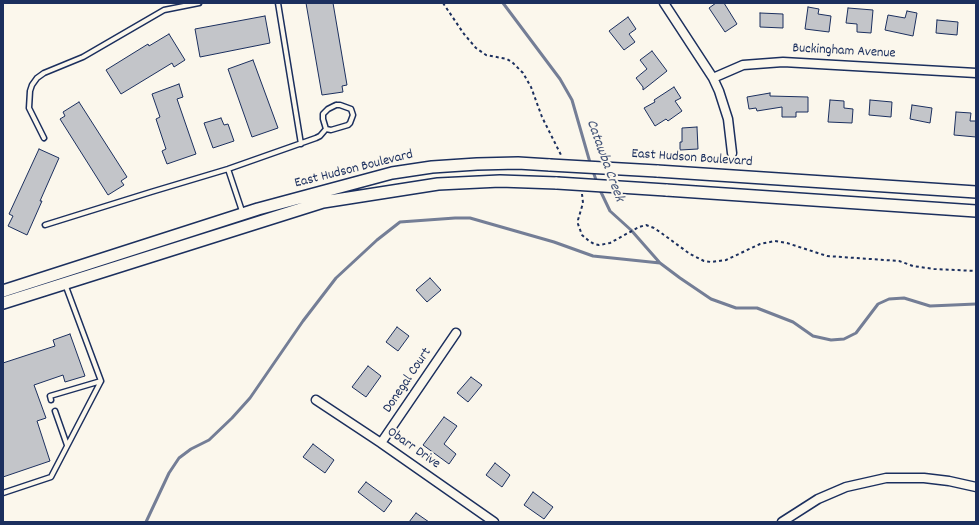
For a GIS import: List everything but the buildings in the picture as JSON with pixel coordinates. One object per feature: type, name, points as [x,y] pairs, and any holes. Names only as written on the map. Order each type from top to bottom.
[{"type":"main road","name":"East Hudson Boulevard","points":[[3,291],[243,214],[392,173],[432,167],[518,163],[976,192]]},
{"type":"main road","name":"East Hudson Boulevard","points":[[3,303],[323,202],[438,184],[500,181],[557,183],[976,211]]},
{"type":"street","points":[[664,3],[713,78],[719,91],[728,119],[732,153]]},
{"type":"street","name":"Buckingham Avenue","points":[[713,78],[742,65],[783,62],[976,73]]},
{"type":"street","points":[[243,214],[247,226]]},
{"type":"street","name":"Donegal Court","points":[[381,443],[456,333]]},
{"type":"street","name":"Obarr Drive","points":[[316,400],[381,443],[494,522]]},
{"type":"street","points":[[782,522],[818,499],[846,487],[886,478],[924,478],[949,481],[976,487]]},
{"type":"lane","points":[[44,138],[29,108],[30,91],[37,78],[44,73],[83,57],[164,10],[199,3]]},
{"type":"lane","points":[[278,3],[301,144]]},
{"type":"lane","points":[[340,104],[351,109],[353,115],[348,125],[331,130],[326,129],[323,114],[328,109],[340,104]]},
{"type":"lane","points":[[45,225],[228,170],[301,144],[320,136],[326,129]]},
{"type":"lane","points":[[228,170],[243,214]]},
{"type":"lane","points":[[3,493],[51,477],[101,381],[65,283]]},
{"type":"lane","points":[[51,400],[50,396],[101,381]]},
{"type":"lane","points":[[55,411],[67,445]]},
{"type":"path","points":[[443,3],[464,34],[476,48],[486,55],[507,59],[523,73],[532,87],[542,116],[562,156]]},
{"type":"path","points":[[579,189],[583,198],[578,224],[582,235],[594,244],[604,244],[614,241],[646,225],[654,228],[690,254],[704,261],[711,262],[726,260],[760,244],[775,241],[787,243],[827,256],[899,261],[913,266],[934,269],[976,271]]},
{"type":"waterway","name":"Catawba Creek","points":[[503,3],[560,79],[572,100],[591,166]]},
{"type":"waterway","name":"Catawba Creek","points":[[593,171],[597,183]]},
{"type":"waterway","name":"Catawba Creek","points":[[599,188],[610,211],[631,230],[660,263],[680,278],[711,299],[736,308],[757,308],[793,322],[813,336],[831,340],[844,339],[856,333],[878,304],[889,299],[904,298],[930,306],[976,304]]},
{"type":"waterway","points":[[146,522],[169,473],[179,458],[191,449],[209,440],[232,418],[250,398],[303,321],[336,278],[377,240],[400,222],[470,218],[554,242],[593,256],[660,263]]}]
